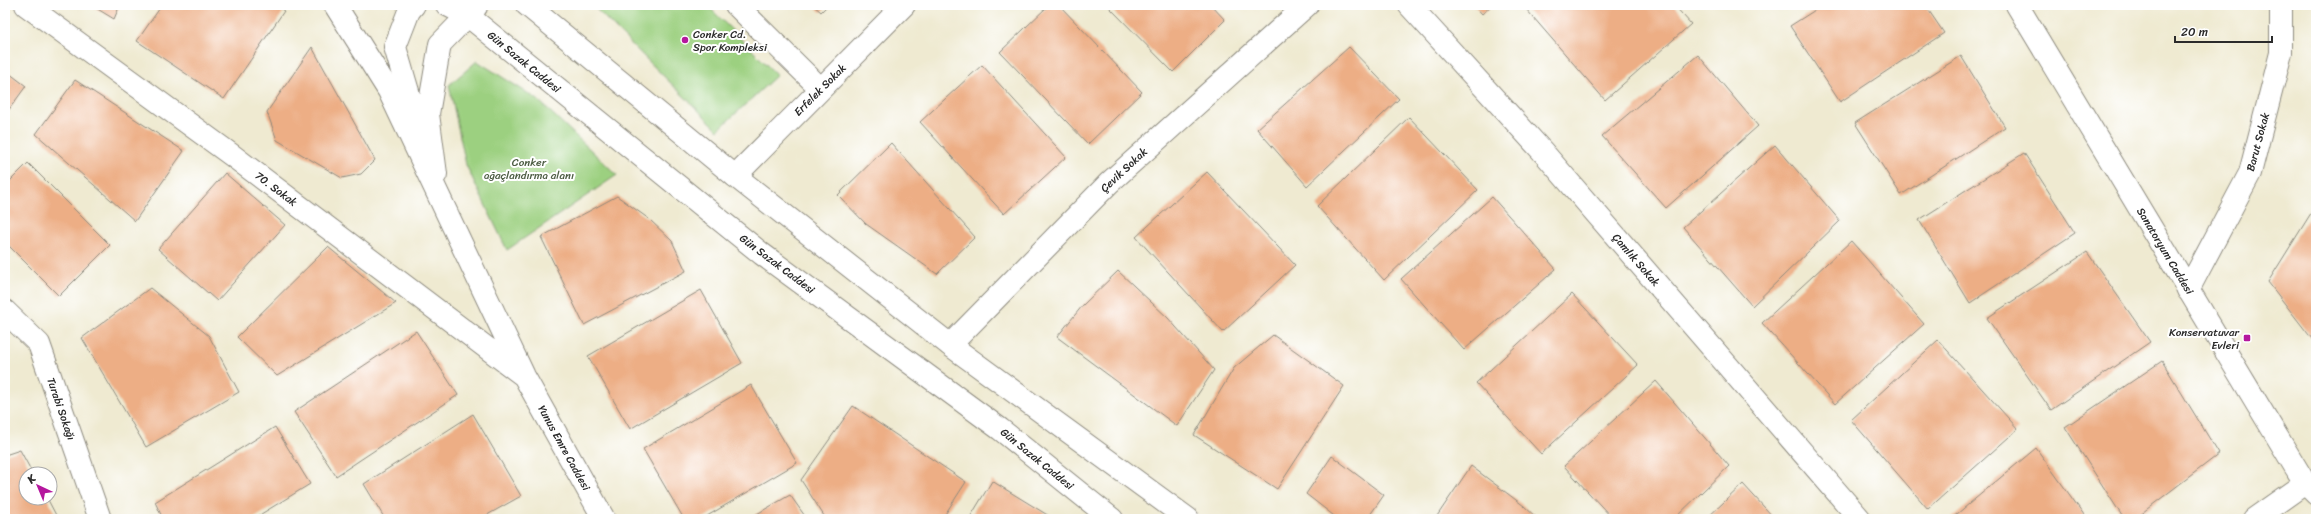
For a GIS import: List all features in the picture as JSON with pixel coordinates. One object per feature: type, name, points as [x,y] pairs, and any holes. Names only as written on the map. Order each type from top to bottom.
[{"type":"main road","name":"70. Sokak","points":[[26,5],[233,156],[524,376]]},
{"type":"main road","points":[[335,5],[389,91],[438,191]]},
{"type":"main road","points":[[414,5],[409,11],[395,47],[438,191]]},
{"type":"main road","name":"Gün Sazak Caddesi","points":[[447,5],[472,10],[762,254],[1000,429],[1112,519]]},
{"type":"main road","points":[[527,5],[735,176],[950,345],[1188,519]]},
{"type":"main road","points":[[736,5],[821,89]]},
{"type":"main road","name":"Erfelek Sokak","points":[[735,176],[904,5]]},
{"type":"main road","name":"Çevik Sokak","points":[[950,345],[1109,183],[1307,5]]},
{"type":"main road","name":"Çamlık Sokak","points":[[1409,5],[1543,152],[1860,519]]},
{"type":"main road","name":"Sanatoryum Caddesi","points":[[2017,5],[2188,290],[2310,488]]},
{"type":"main road","name":"Barut Sokak","points":[[2188,290],[2250,173],[2281,53],[2281,5]]},
{"type":"main road","points":[[438,191],[428,114],[440,44],[472,10]]},
{"type":"main road","name":"Yunus Emre Caddesi","points":[[438,191],[524,376],[604,519]]},
{"type":"main road","name":"Turabi Sokağı","points":[[5,311],[39,344],[100,519]]},
{"type":"main road","points":[[2254,519],[2310,488]]},
{"type":"green space","name":"Conker Cd. Spor Kompleksi","points":[[592,5],[707,5],[777,75],[718,130]]},
{"type":"green space","name":"Conker ağaçlandırma alanı","points":[[477,61],[537,99],[617,175],[507,250],[466,165],[449,85]]},
{"type":"building","points":[[91,5],[120,5],[114,19]]},
{"type":"building","points":[[162,5],[275,5],[284,11],[224,99],[137,41]]},
{"type":"building","points":[[813,5],[828,5],[821,12]]},
{"type":"building","points":[[1049,5],[1059,5],[1142,92],[1088,144],[1000,52]]},
{"type":"building","points":[[1107,5],[1211,5],[1225,20],[1173,72]]},
{"type":"building","points":[[1474,5],[1492,5],[1482,14]]},
{"type":"building","points":[[1531,5],[1674,5],[1691,24],[1605,100],[1526,9]]},
{"type":"building","points":[[1823,5],[1925,5],[1944,33],[1840,102],[1790,26]]},
{"type":"building","points":[[312,47],[375,160],[361,174],[342,178],[277,140],[267,112]]},
{"type":"building","points":[[1349,47],[1399,99],[1307,186],[1257,129]]},
{"type":"building","points":[[1698,55],[1758,126],[1666,208],[1602,136]]},
{"type":"building","points":[[1961,56],[2005,127],[1901,195],[1855,123]]},
{"type":"building","points":[[982,65],[1066,157],[1004,214],[920,122]]},
{"type":"building","points":[[5,70],[26,86],[5,115]]},
{"type":"building","points":[[75,80],[184,151],[135,221],[36,134]]},
{"type":"building","points":[[1409,117],[1478,190],[1384,280],[1317,206]]},
{"type":"building","points":[[891,143],[975,237],[937,274],[866,224],[838,195]]},
{"type":"building","points":[[1775,145],[1840,221],[1752,306],[1683,227]]},
{"type":"building","points":[[2024,153],[2075,233],[1970,303],[1919,220]]},
{"type":"building","points":[[28,163],[110,245],[59,296],[5,242],[5,186]]},
{"type":"building","points":[[1207,172],[1295,265],[1223,332],[1136,237]]},
{"type":"building","points":[[225,173],[285,225],[217,301],[158,249]]},
{"type":"building","points":[[617,196],[649,219],[672,241],[686,271],[584,325],[541,237]]},
{"type":"building","points":[[1492,197],[1556,269],[1464,350],[1401,279]]},
{"type":"building","points":[[2313,210],[2316,212],[2316,344],[2268,282]]},
{"type":"building","points":[[1851,241],[1924,324],[1835,404],[1762,323]]},
{"type":"building","points":[[328,247],[396,303],[277,376],[237,337]]},
{"type":"building","points":[[2087,252],[2150,342],[2051,410],[1987,318]]},
{"type":"building","points":[[1118,271],[1168,318],[1214,370],[1177,426],[1057,337],[1083,305]]},
{"type":"building","points":[[150,288],[209,336],[239,392],[146,447],[82,338]]},
{"type":"building","points":[[701,290],[742,363],[630,429],[588,356]]},
{"type":"building","points":[[1572,294],[1638,365],[1541,454],[1476,383]]},
{"type":"building","points":[[416,331],[458,395],[336,476],[294,412]]},
{"type":"building","points":[[1273,335],[1344,386],[1277,489],[1194,435],[1234,368]]},
{"type":"building","points":[[1938,340],[2018,429],[1928,509],[1851,420]]},
{"type":"building","points":[[2162,361],[2219,454],[2134,519],[2124,519],[2065,427]]},
{"type":"building","points":[[1656,381],[1729,466],[1674,519],[1613,519],[1564,466]]},
{"type":"building","points":[[751,385],[797,463],[702,519],[684,519],[643,449]]},
{"type":"building","points":[[853,406],[966,482],[942,519],[826,519],[801,480]]},
{"type":"building","points":[[473,414],[521,496],[480,519],[385,519],[364,484]]},
{"type":"building","points":[[275,427],[310,484],[253,519],[163,519],[155,502]]},
{"type":"building","points":[[2036,448],[2087,519],[1951,519]]},
{"type":"building","points":[[20,450],[29,466],[18,466],[18,506],[51,506],[58,519],[5,519],[5,455]]},
{"type":"building","points":[[1332,456],[1384,495],[1367,519],[1338,519],[1306,494]]},
{"type":"building","points":[[1471,466],[1524,506],[1538,519],[1435,519]]},
{"type":"building","points":[[992,481],[1054,519],[969,519]]},
{"type":"building","points":[[1743,484],[1775,519],[1706,519]]},
{"type":"building","points":[[790,495],[807,519],[748,519]]},
{"type":"place","name":"Conker Cd. Spor Kompleksi","points":[[685,40]]},
{"type":"place","name":"Konservatuvar Evleri","points":[[2247,338]]}]
